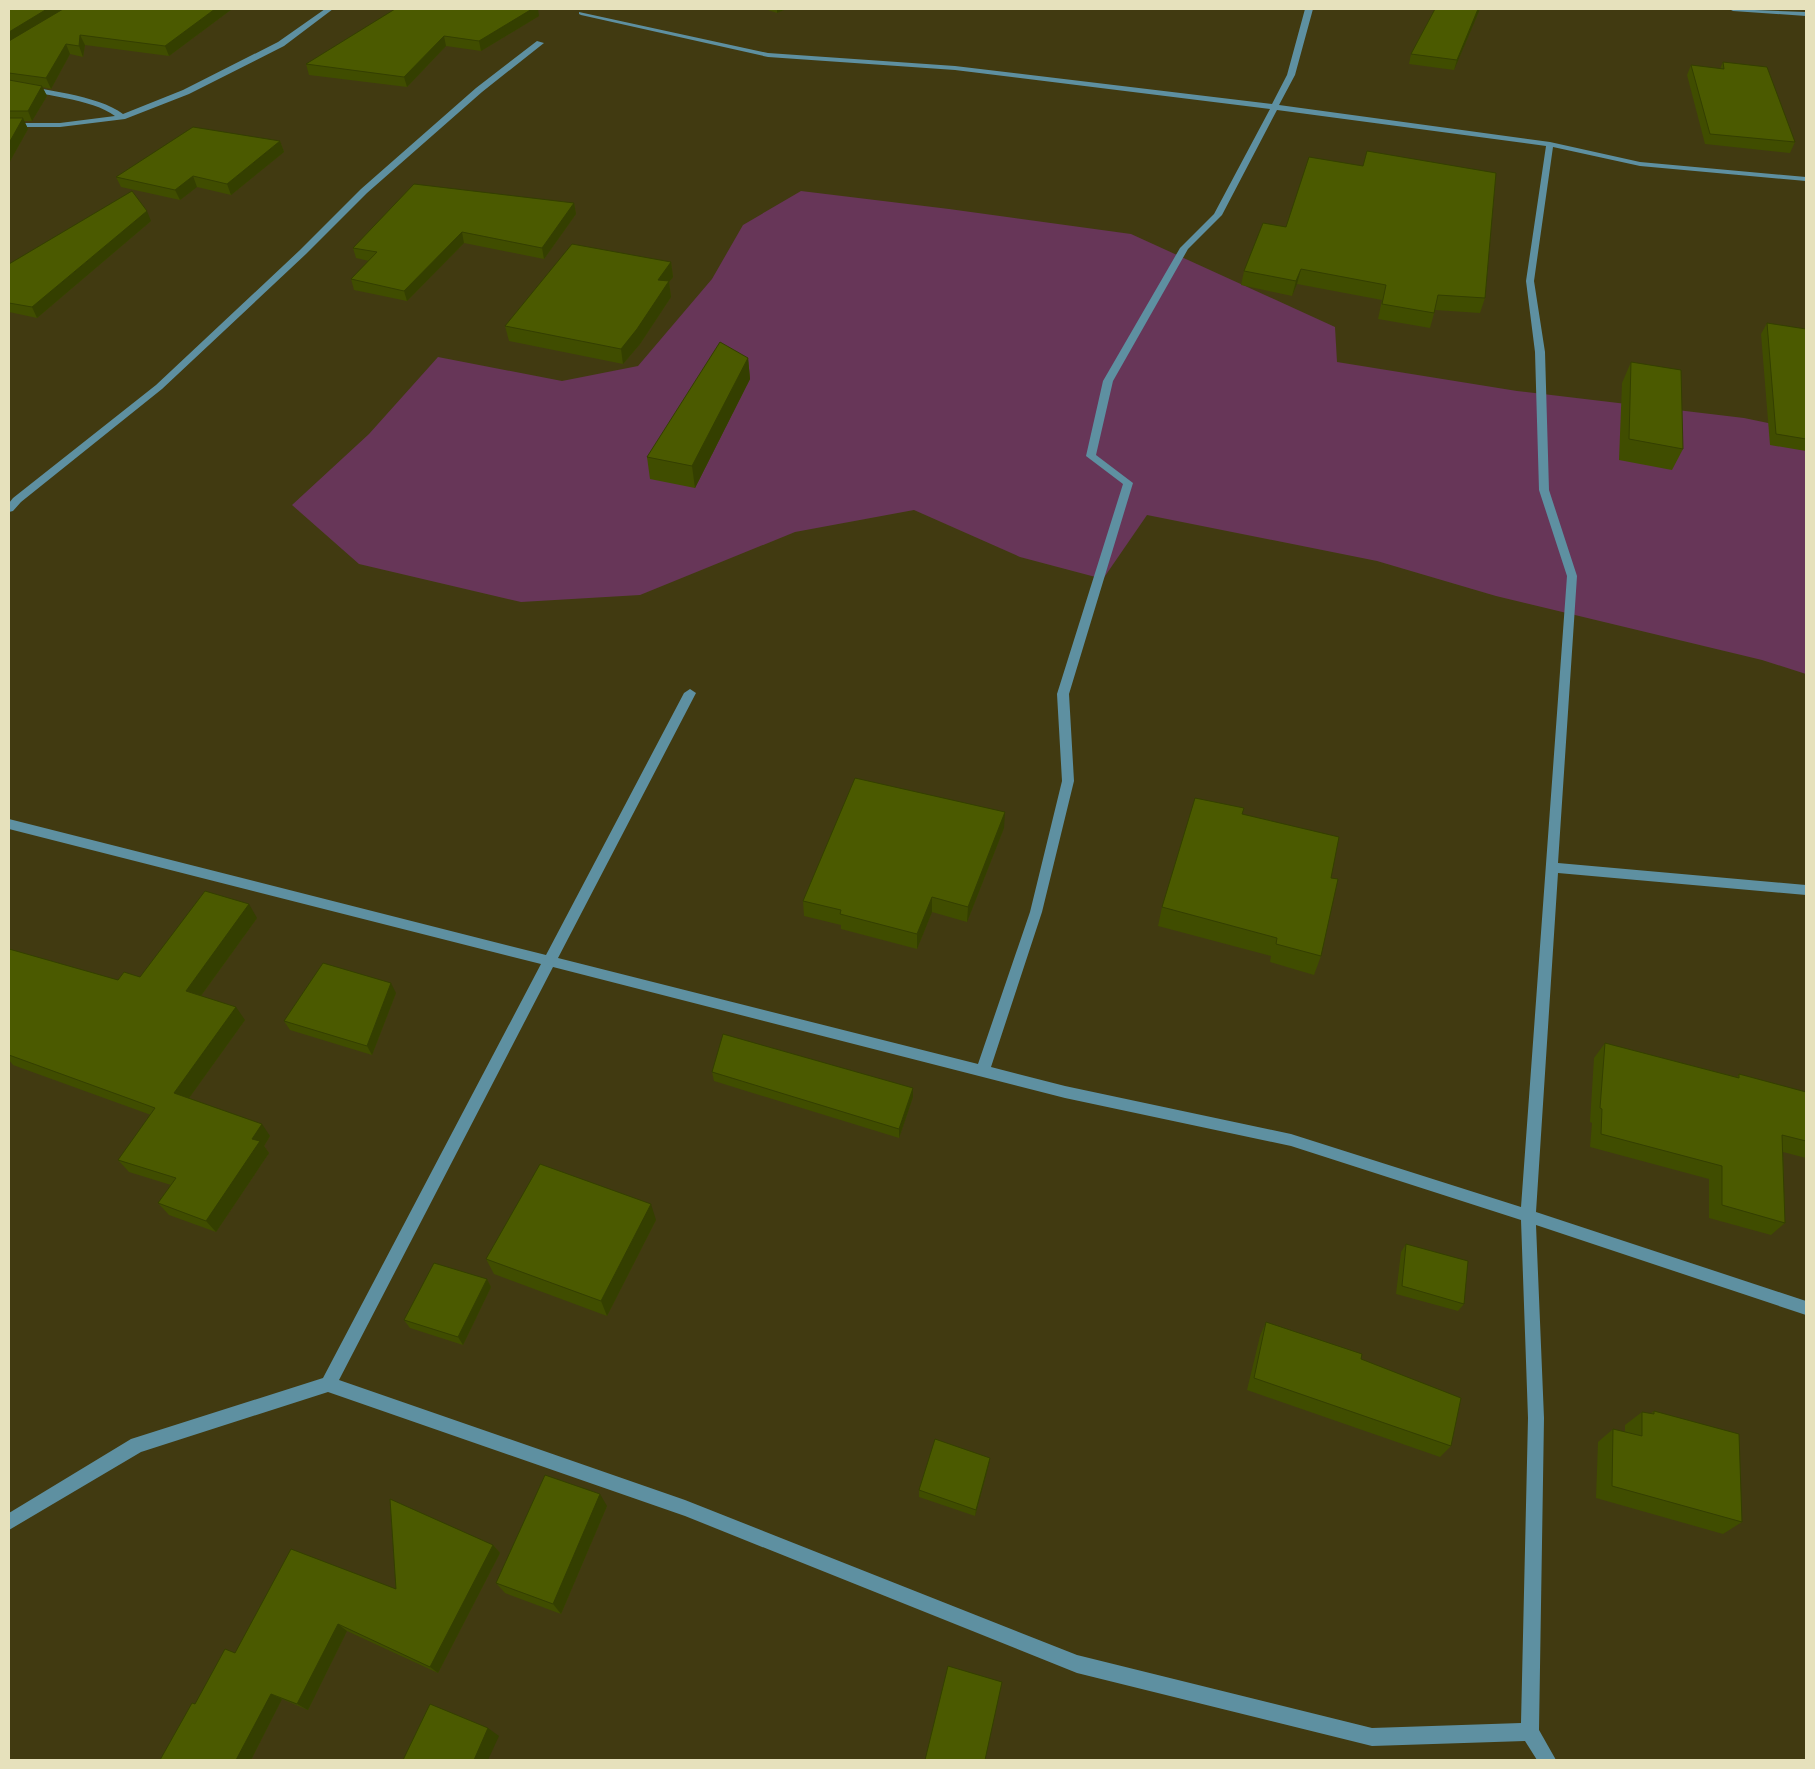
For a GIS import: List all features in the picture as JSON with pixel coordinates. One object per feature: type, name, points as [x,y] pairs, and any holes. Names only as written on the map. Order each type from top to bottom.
[{"type":"street","points":[[9,125],[60,125],[122,117],[186,92],[281,44],[329,9]]},
{"type":"street","points":[[984,1070],[1036,912],[1068,781],[1063,694],[1128,483],[1091,456],[1108,381],[1184,248],[1218,215],[1291,76],[1309,9]]},
{"type":"street","points":[[1733,9],[1806,14]]},
{"type":"street","points":[[581,13],[768,55],[955,68],[1275,106],[1550,144],[1640,164],[1806,179]]},
{"type":"street","points":[[9,509],[17,500],[159,387],[303,252],[364,191],[479,90],[540,42]]},
{"type":"street","points":[[9,86],[69,97],[110,108],[122,117]]},
{"type":"street","points":[[1546,1760],[1530,1732],[1536,1418],[1528,1216],[1572,576],[1544,490],[1540,352],[1530,281],[1550,144]]},
{"type":"street","points":[[328,1384],[690,693]]},
{"type":"street","points":[[9,824],[1065,1092],[1290,1140],[1806,1308]]},
{"type":"street","points":[[1551,866],[1650,877],[1806,890]]},
{"type":"street","points":[[9,1522],[137,1446],[328,1384],[685,1508],[1077,1664],[1372,1737],[1530,1732]]},
{"type":"shaded area","points":[[801,191],[1131,234],[1335,327],[1337,362],[1517,391],[1744,418],[1806,431],[1806,674],[1762,660],[1496,596],[1377,561],[1147,515],[1103,579],[1020,557],[914,510],[795,532],[640,595],[521,602],[359,564],[292,505],[369,434],[438,357],[562,381],[638,366],[712,279],[743,225]]},
{"type":"building","points":[[9,9],[47,9],[9,32]]},
{"type":"building","points":[[63,9],[215,9],[165,46],[80,35],[79,46],[66,44],[46,78],[9,73],[9,41]]},
{"type":"building","points":[[395,9],[532,9],[479,41],[444,36],[404,77],[306,64]]},
{"type":"building","points":[[1435,9],[1478,9],[1457,60],[1411,54]]},
{"type":"building","points":[[1723,62],[1767,67],[1795,142],[1710,134],[1691,65],[1724,69]]},
{"type":"building","points":[[9,80],[42,86],[28,111],[9,111]]},
{"type":"building","points":[[9,118],[23,118],[9,143]]},
{"type":"building","points":[[193,127],[280,141],[227,184],[193,176],[175,190],[116,177]]},
{"type":"building","points":[[1367,151],[1496,173],[1485,298],[1438,295],[1434,313],[1382,304],[1386,285],[1301,269],[1296,281],[1244,271],[1263,223],[1286,227],[1309,157],[1363,166]]},
{"type":"building","points":[[414,184],[574,203],[542,248],[462,232],[404,291],[351,279],[377,252],[353,248]]},
{"type":"building","points":[[132,191],[147,211],[32,307],[9,303],[9,264]]},
{"type":"building","points":[[572,244],[671,262],[658,280],[669,281],[637,329],[621,349],[505,326]]},
{"type":"building","points":[[1767,323],[1806,329],[1806,439],[1776,434]]},
{"type":"building","points":[[720,342],[748,358],[692,466],[647,457]]},
{"type":"building","points":[[1631,362],[1681,370],[1683,449],[1629,439]]},
{"type":"building","points":[[855,778],[1005,812],[968,907],[932,897],[917,934],[840,914],[841,910],[803,901]]},
{"type":"building","points":[[1195,798],[1244,808],[1242,814],[1339,837],[1331,878],[1338,879],[1321,956],[1276,944],[1277,938],[1162,907]]},
{"type":"building","points":[[205,891],[249,904],[186,991],[236,1007],[174,1093],[262,1124],[252,1139],[260,1141],[206,1221],[158,1203],[176,1178],[118,1160],[155,1108],[9,1055],[9,949],[118,980],[124,972],[140,977]]},
{"type":"building","points":[[323,963],[391,983],[367,1046],[284,1021]]},
{"type":"building","points":[[723,1034],[913,1088],[899,1129],[712,1072]]},
{"type":"building","points":[[1605,1043],[1739,1078],[1739,1074],[1806,1092],[1806,1141],[1782,1135],[1785,1223],[1722,1205],[1722,1166],[1601,1134],[1602,1109],[1600,1108]]},
{"type":"building","points":[[540,1164],[651,1204],[601,1301],[486,1259]]},
{"type":"building","points":[[1406,1244],[1468,1261],[1464,1304],[1402,1286]]},
{"type":"building","points":[[434,1263],[487,1279],[458,1337],[404,1320]]},
{"type":"building","points":[[1266,1322],[1362,1354],[1361,1359],[1461,1398],[1451,1446],[1254,1378]]},
{"type":"building","points":[[1654,1411],[1739,1434],[1742,1522],[1612,1486],[1613,1429],[1642,1436],[1642,1412],[1654,1414]]},
{"type":"building","points":[[935,1439],[990,1458],[976,1510],[919,1490]]},
{"type":"building","points":[[545,1475],[600,1494],[553,1604],[496,1583]]},
{"type":"building","points":[[390,1499],[493,1545],[430,1667],[338,1624],[297,1704],[271,1694],[236,1760],[160,1760],[192,1703],[195,1704],[225,1649],[235,1653],[291,1549],[396,1589]]},
{"type":"building","points":[[948,1666],[1002,1682],[985,1760],[925,1760]]},
{"type":"building","points":[[430,1704],[488,1728],[474,1760],[403,1760]]}]
